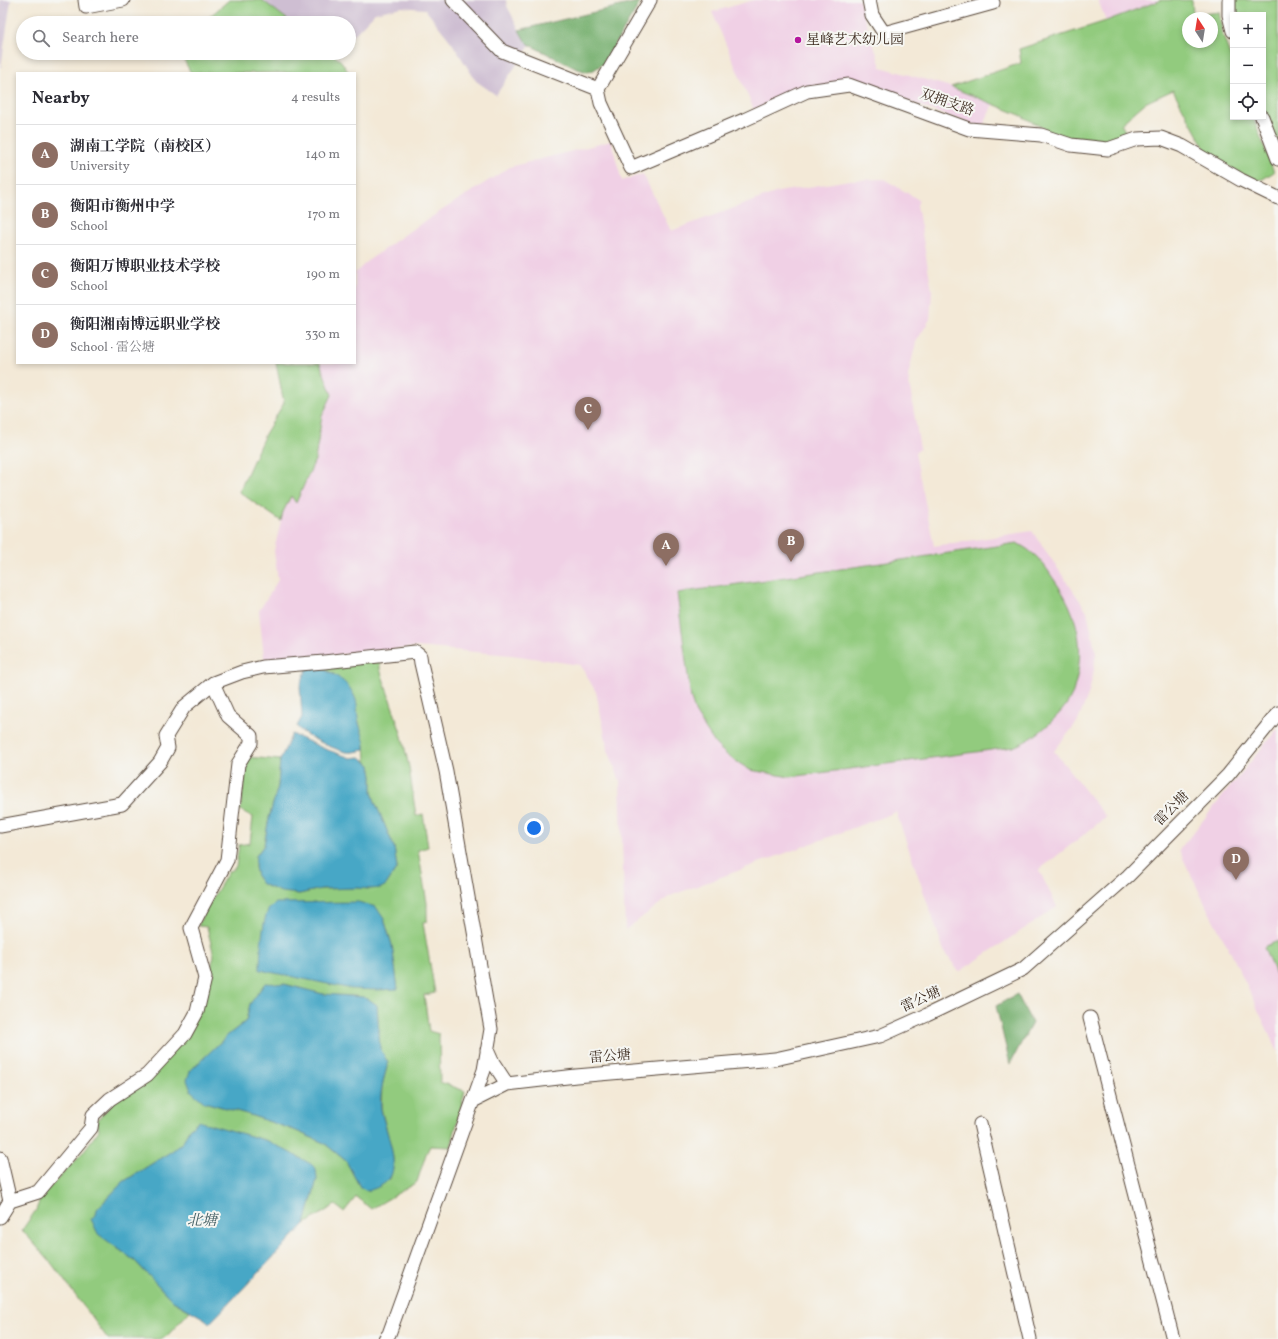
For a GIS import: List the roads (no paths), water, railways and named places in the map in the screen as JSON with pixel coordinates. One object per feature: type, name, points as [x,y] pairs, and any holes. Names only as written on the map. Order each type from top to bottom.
[{"type":"street","points":[[85,0],[86,7],[123,0]]},
{"type":"street","points":[[453,0],[502,51],[598,89],[650,0]]},
{"type":"street","points":[[869,0],[872,16],[884,34],[993,3]]},
{"type":"street","points":[[1229,0],[1230,19]]},
{"type":"street","name":"双拥支路","points":[[598,89],[601,103],[631,168],[737,123],[807,91],[849,85],[969,129],[1041,135],[1071,145],[1108,149],[1137,139],[1161,138],[1182,146],[1241,180],[1278,198]]},
{"type":"street","points":[[1263,120],[1278,159]]},
{"type":"street","points":[[0,826],[122,804],[160,762],[168,748],[166,736],[184,707],[213,683],[242,672],[263,667],[415,652],[420,656],[420,663],[446,771],[491,1029],[484,1070],[391,1327],[385,1339]]},
{"type":"street","points":[[0,1217],[10,1201],[38,1192],[90,1128],[92,1114],[110,1099],[147,1075],[185,1034],[197,1012],[206,978],[191,928],[227,860],[238,764],[251,743],[251,736],[228,716],[213,683]]},
{"type":"street","name":"雷公塘","points":[[473,1101],[507,1084],[576,1076],[775,1059],[880,1036],[927,1016],[1023,969],[1128,876],[1228,775],[1278,713]]},
{"type":"street","points":[[1090,1018],[1173,1339]]},
{"type":"street","points":[[487,1050],[507,1084]]},
{"type":"street","points":[[980,1124],[1030,1339]]},
{"type":"street","points":[[0,1158],[10,1201]]},
{"type":"water","points":[[314,665],[339,678],[353,693],[357,702],[358,719],[364,738],[365,750],[351,752],[341,751],[312,738],[300,730],[297,726],[302,717],[300,686],[308,666]]},
{"type":"water","points":[[292,734],[325,749],[351,758],[360,757],[370,765],[372,792],[394,847],[397,868],[386,885],[381,888],[321,889],[299,894],[281,892],[262,884],[257,877],[255,867],[256,856],[264,845],[269,818],[278,786],[280,760]]},
{"type":"water","points":[[358,902],[376,907],[384,919],[392,945],[398,989],[352,989],[260,970],[260,957],[265,921],[269,909],[276,903]]},
{"type":"water","points":[[265,983],[284,984],[323,994],[363,997],[377,1005],[380,1048],[388,1063],[381,1092],[381,1109],[393,1155],[392,1172],[389,1179],[382,1185],[367,1191],[360,1187],[346,1161],[324,1143],[294,1130],[247,1114],[204,1102],[191,1091],[187,1080],[190,1071],[228,1035],[246,1021],[250,1004]]},
{"type":"water","name":"北塘","points":[[198,1121],[268,1141],[311,1164],[316,1169],[317,1179],[305,1224],[209,1324],[205,1319],[173,1301],[135,1261],[98,1234],[91,1219],[96,1215],[97,1209],[123,1182],[172,1151],[183,1142],[189,1129]]},
{"type":"place","name":"星峰艺术幼儿园","points":[[798,40]]},
{"type":"place","name":"衡阳万博职业技术学校","points":[[588,430]]},
{"type":"place","name":"衡阳市衡州中学","points":[[791,562]]},
{"type":"place","name":"湖南工学院（南校区）","points":[[666,566]]},
{"type":"place","name":"衡阳湘南博远职业学校","points":[[1236,880]]}]
